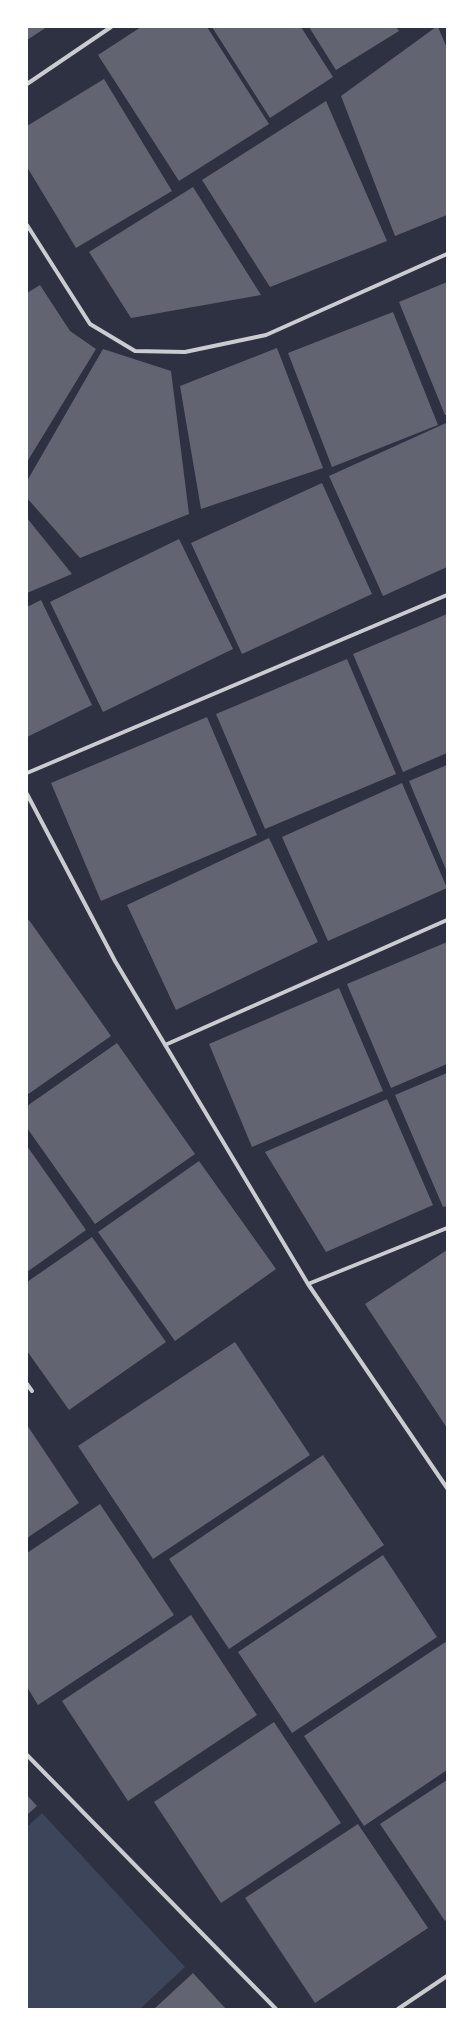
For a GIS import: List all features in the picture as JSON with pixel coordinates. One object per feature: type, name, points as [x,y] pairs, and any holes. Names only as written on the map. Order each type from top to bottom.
[{"type":"street","points":[[27,84],[111,27]]},
{"type":"street","points":[[27,225],[90,324],[135,351],[185,352],[266,335],[447,254]]},
{"type":"street","points":[[27,773],[447,595]]},
{"type":"street","points":[[27,794],[115,961],[308,1284],[447,1488]]},
{"type":"street","points":[[165,1046],[447,920]]},
{"type":"street","points":[[308,1284],[447,1228]]},
{"type":"street","points":[[27,1384],[32,1391]]},
{"type":"street","points":[[27,1755],[276,2009]]},
{"type":"street","points":[[398,2009],[447,1976]]},
{"type":"shaded area","points":[[42,1813],[185,1967],[140,2009],[27,2009],[27,1827]]},
{"type":"building","points":[[27,27],[47,27],[27,40]]},
{"type":"building","points":[[141,27],[207,27],[269,124],[179,181],[98,55]]},
{"type":"building","points":[[212,27],[301,27],[333,77],[270,118]]},
{"type":"building","points":[[309,27],[396,27],[399,31],[336,70]]},
{"type":"building","points":[[438,27],[447,48],[447,215],[395,236],[341,96]]},
{"type":"building","points":[[104,79],[172,191],[76,248],[27,167],[27,126]]},
{"type":"building","points":[[326,101],[387,241],[270,287],[202,180]]},
{"type":"building","points":[[193,187],[261,295],[131,318],[89,252]]},
{"type":"building","points":[[447,282],[447,415],[445,415],[399,302]]},
{"type":"building","points":[[40,285],[70,331],[96,349],[27,462],[27,293]]},
{"type":"building","points":[[393,312],[438,425],[332,467],[288,353]]},
{"type":"building","points":[[277,348],[323,468],[201,509],[180,386]]},
{"type":"building","points":[[103,349],[171,371],[189,514],[80,558],[27,498],[27,481]]},
{"type":"building","points":[[446,423],[447,567],[383,596],[329,476]]},
{"type":"building","points":[[322,483],[372,594],[242,654],[191,543]]},
{"type":"building","points":[[27,518],[72,574],[27,593]]},
{"type":"building","points":[[179,539],[233,649],[103,712],[50,602]]},
{"type":"building","points":[[41,600],[92,705],[27,737],[27,607]]},
{"type":"building","points":[[447,614],[447,753],[403,772],[353,654]]},
{"type":"building","points":[[347,659],[396,774],[265,829],[216,714]]},
{"type":"building","points":[[207,717],[257,835],[101,901],[51,783]]},
{"type":"building","points":[[447,765],[447,872],[409,781]]},
{"type":"building","points":[[402,783],[447,888],[328,941],[282,837]]},
{"type":"building","points":[[269,838],[318,942],[176,1010],[127,905]]},
{"type":"building","points":[[29,920],[111,1036],[27,1095],[27,921]]},
{"type":"building","points":[[447,942],[447,1064],[391,1088],[347,984]]},
{"type":"building","points":[[339,988],[383,1091],[252,1147],[209,1044]]},
{"type":"building","points":[[117,1043],[195,1154],[95,1224],[27,1128],[27,1106]]},
{"type":"building","points":[[447,1073],[447,1206],[443,1207],[395,1095]]},
{"type":"building","points":[[387,1099],[433,1205],[326,1252],[265,1152]]},
{"type":"building","points":[[27,1146],[86,1230],[27,1272]]},
{"type":"building","points":[[199,1161],[276,1269],[175,1341],[98,1232]]},
{"type":"building","points":[[92,1237],[166,1342],[69,1410],[27,1351],[27,1282]]},
{"type":"building","points":[[447,1250],[447,1428],[365,1304]]},
{"type":"building","points":[[235,1342],[310,1455],[153,1559],[78,1446]]},
{"type":"building","points":[[27,1425],[79,1503],[27,1538]]},
{"type":"building","points":[[323,1455],[384,1545],[229,1649],[169,1559]]},
{"type":"building","points":[[100,1504],[174,1615],[38,1705],[27,1687],[27,1553]]},
{"type":"building","points":[[383,1555],[437,1637],[292,1733],[238,1652]]},
{"type":"building","points":[[191,1615],[257,1715],[128,1801],[62,1701]]},
{"type":"building","points":[[447,1641],[447,1770],[364,1826],[304,1736]]},
{"type":"building","points":[[274,1722],[341,1823],[221,1903],[154,1802]]},
{"type":"building","points":[[447,1780],[447,1920],[445,1921],[380,1824]]},
{"type":"building","points":[[27,1795],[37,1806],[27,1815]]},
{"type":"building","points":[[358,1824],[428,1928],[315,2003],[245,1898]]},
{"type":"building","points":[[193,1973],[226,2009],[154,2009]]}]
